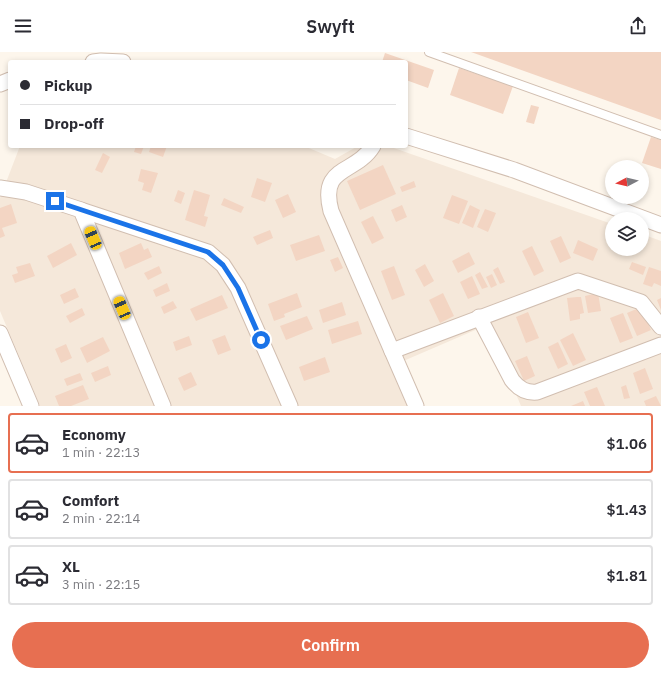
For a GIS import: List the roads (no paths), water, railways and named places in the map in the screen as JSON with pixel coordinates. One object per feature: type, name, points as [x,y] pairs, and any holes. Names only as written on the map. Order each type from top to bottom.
[{"type":"street","points":[[408,137],[514,170],[661,225]]},
{"type":"street","points":[[372,148],[369,152],[333,178],[328,189],[328,197],[331,211],[416,406]]},
{"type":"street","points":[[0,188],[26,192],[208,252],[223,265],[238,288],[290,406]]},
{"type":"street","points":[[81,210],[163,406]]},
{"type":"street","points":[[392,351],[578,281],[641,302],[661,327]]},
{"type":"street","points":[[479,317],[517,387],[531,393],[661,345]]},
{"type":"street","points":[[0,333],[31,406]]},
{"type":"lane","points":[[429,52],[661,135]]}]
